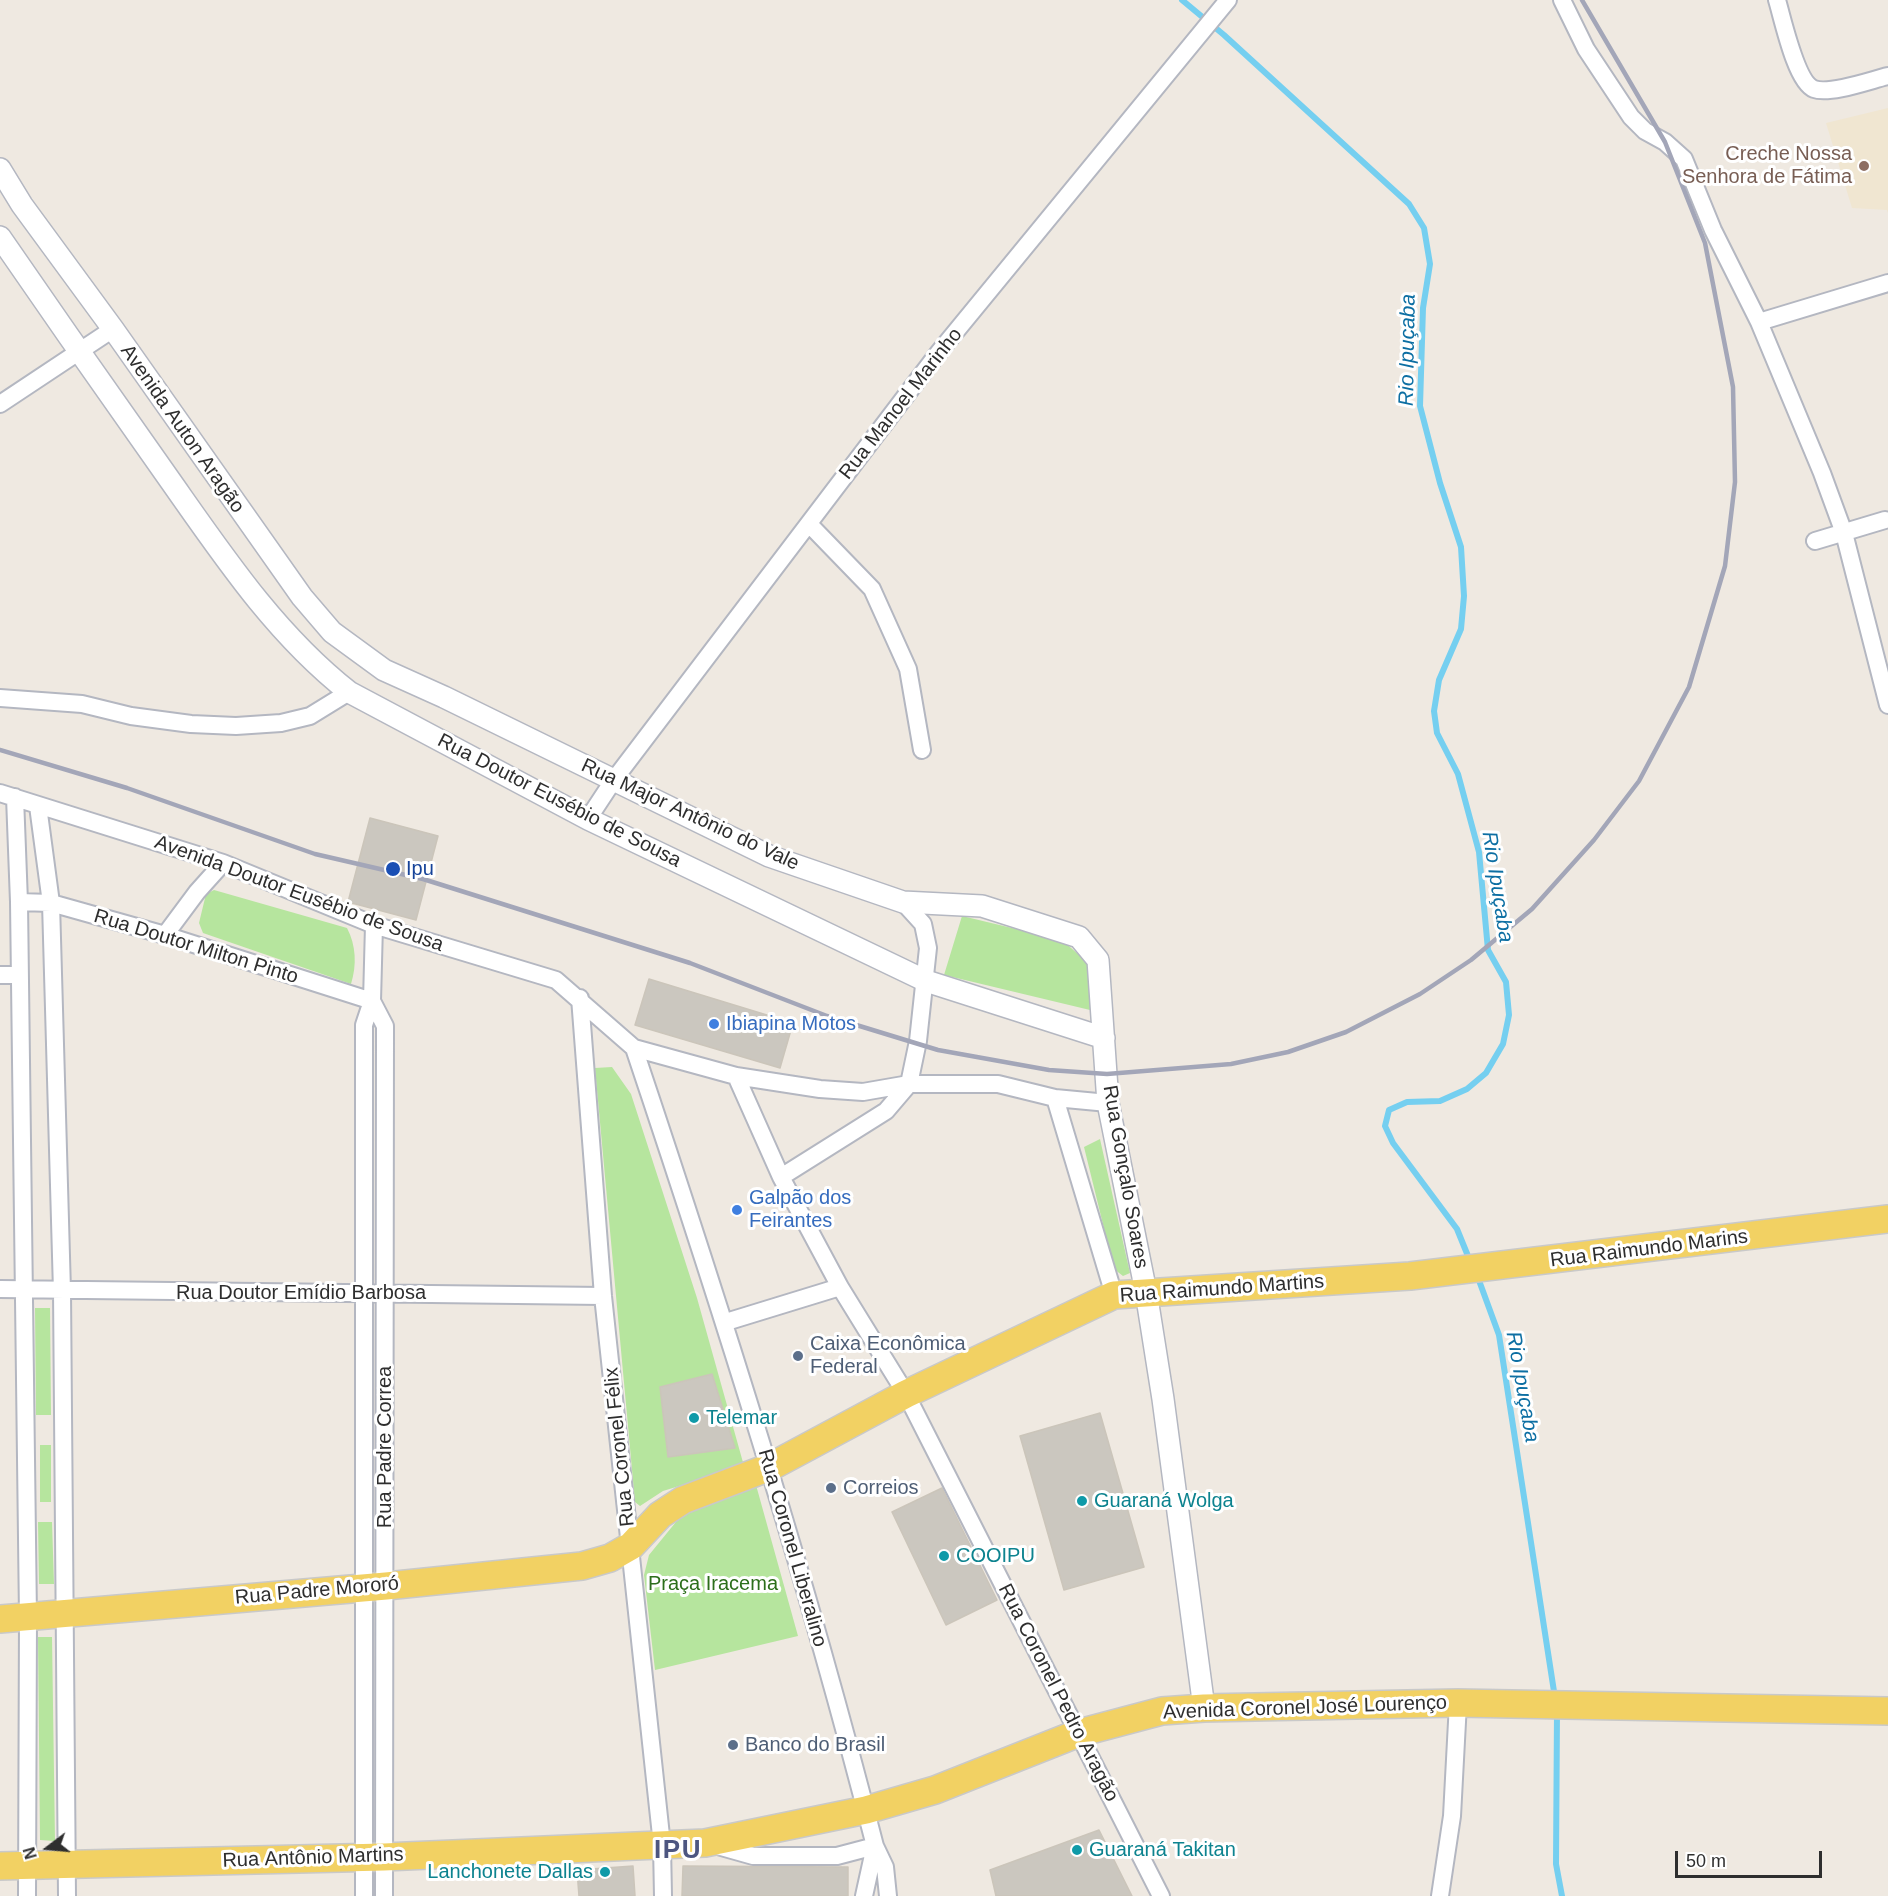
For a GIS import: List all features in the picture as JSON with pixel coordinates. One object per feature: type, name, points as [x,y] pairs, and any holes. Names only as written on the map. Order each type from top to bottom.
[{"type":"main road","name":"Rua Raimundo Marins","points":[[1410,1276],[1888,1219]]},
{"type":"main road","name":"Rua Raimundo Martins","points":[[631,1546],[660,1515],[683,1500],[770,1467],[906,1394],[1114,1295],[1410,1276]]},
{"type":"main road","name":"Rua Padre Mororó","points":[[0,1619],[375,1587],[582,1566],[610,1558],[631,1546]]},
{"type":"main road","name":"Avenida Coronel José Lourenço","points":[[662,1845],[705,1843],[866,1810],[935,1790],[1079,1733],[1162,1711],[1204,1708],[1458,1703],[1888,1711]]},
{"type":"main road","name":"Rua Antônio Martins","points":[[13,1866],[374,1857],[662,1845]]},
{"type":"street","name":"Rua Manoel Marinho","points":[[588,819],[613,781],[939,352],[1178,64],[1227,0]]},
{"type":"street","points":[[1562,0],[1586,49],[1631,117],[1645,131],[1665,142],[1684,159],[1713,230],[1759,322],[1844,533],[1888,705]]},
{"type":"street","points":[[1777,0],[1802,79],[1814,89],[1830,90],[1888,76]]},
{"type":"street","name":"Avenida Auton Aragão","points":[[0,169],[22,206],[113,329],[302,597],[332,632],[384,670]]},
{"type":"street","name":"Avenida Auton Aragão","points":[[0,237],[237,575],[289,638],[321,670],[349,692]]},
{"type":"street","points":[[1759,322],[1888,283]]},
{"type":"street","points":[[0,404],[78,350],[113,329]]},
{"type":"street","points":[[1815,541],[1885,520]]},
{"type":"street","points":[[809,524],[872,589],[908,669],[922,750]]},
{"type":"street","name":"Rua Major Antônio do Vale","points":[[384,670],[444,696],[769,856],[903,902],[982,906],[1079,937],[1098,960],[1104,1038]]},
{"type":"street","points":[[0,698],[82,704],[131,716],[191,724],[236,726],[281,723],[310,716],[349,692]]},
{"type":"street","name":"Rua Doutor Eusébio de Sousa","points":[[349,692],[588,819],[926,981],[1104,1038]]},
{"type":"street","points":[[7,795],[19,902],[28,1617],[13,1866],[27,1896]]},
{"type":"street","name":"Avenida Doutor Eusébio de Sousa","points":[[7,795],[223,863],[374,925],[556,980],[580,998],[634,1048],[736,1076],[820,1089],[862,1092],[909,1084],[998,1084],[1055,1098],[1108,1103]]},
{"type":"street","points":[[38,806],[51,903],[62,1291],[67,1613],[67,1896]]},
{"type":"street","points":[[165,935],[197,891],[223,863]]},
{"type":"street","name":"Rua Doutor Milton Pinto","points":[[19,902],[51,903],[165,935],[372,1001]]},
{"type":"street","points":[[781,1177],[886,1111],[909,1084],[926,981],[928,948],[923,924],[903,902]]},
{"type":"street","name":"Rua Padre Correa","points":[[374,925],[372,1001],[364,1025],[364,1293],[375,1587]]},
{"type":"street","points":[[0,975],[19,975]]},
{"type":"street","name":"Rua Coronel Félix","points":[[580,998],[603,1296],[662,1845],[663,1896]]},
{"type":"street","name":"Rua Padre Correa","points":[[364,1896],[374,1857],[375,1587],[385,1294],[385,1026],[372,1001]]},
{"type":"street","name":"Rua Gonçalo Soares","points":[[1104,1038],[1108,1103],[1146,1292],[1163,1399],[1204,1708]]},
{"type":"street","name":"Rua Coronel Liberalino","points":[[634,1048],[726,1322],[770,1467],[875,1845],[885,1867],[888,1896]]},
{"type":"street","name":"Rua Coronel Pedro Aragão","points":[[736,1076],[781,1177],[840,1287],[906,1394],[1161,1896]]},
{"type":"street","name":"Rua Gonçalo Soares","points":[[1055,1098],[1114,1295]]},
{"type":"street","points":[[726,1322],[840,1287]]},
{"type":"street","name":"Rua Doutor Emídio Barbosa","points":[[0,1289],[603,1296]]},
{"type":"street","points":[[1440,1896],[1452,1816],[1458,1703]]},
{"type":"street","name":"Avenida Coronel José Lourenço","points":[[705,1843],[753,1856],[837,1856],[875,1845]]},
{"type":"street","name":"Rua Coronel Liberalino","points":[[864,1896],[875,1845]]},
{"type":"street","name":"Rua Padre Correa","points":[[374,1857],[384,1896]]},
{"type":"shaded area","name":"Creche Nossa Senhora de Fátima","points":[[1888,108],[1888,213],[1887,210],[1852,208],[1826,123]]},
{"type":"green space","points":[[214,890],[347,928],[355,955],[351,984],[203,933],[199,923],[206,894]]},
{"type":"green space","points":[[962,916],[1062,940],[1087,962],[1094,996],[1090,1010],[944,975]]},
{"type":"green space","points":[[612,1067],[631,1094],[697,1298],[744,1466],[663,1491],[640,1506],[635,1502],[595,1068]]},
{"type":"green space","points":[[1100,1139],[1130,1273],[1123,1276],[1114,1269],[1084,1147]]},
{"type":"green space","points":[[35,1308],[50,1308],[51,1415],[36,1415]]},
{"type":"green space","points":[[40,1445],[51,1445],[51,1502],[40,1502]]},
{"type":"green space","name":"Praça Iracema","points":[[756,1485],[798,1636],[655,1670],[644,1575],[649,1555],[680,1517]]},
{"type":"green space","points":[[38,1522],[52,1522],[54,1584],[39,1584]]},
{"type":"green space","points":[[38,1637],[52,1637],[55,1841],[40,1840]]},
{"type":"building","name":"Ipu","points":[[370,818],[438,836],[416,920],[348,902]]},
{"type":"building","name":"Ibiapina Motos","points":[[649,979],[793,1023],[780,1068],[635,1025]]},
{"type":"building","name":"Telemar","points":[[712,1374],[735,1448],[668,1457],[660,1387]]},
{"type":"building","name":"Guaraná Wolga","points":[[1100,1413],[1144,1567],[1064,1590],[1020,1436]]},
{"type":"building","name":"COOIPU","points":[[942,1488],[997,1600],[946,1625],[892,1512]]},
{"type":"building","name":"Guaraná Takitan","points":[[1099,1830],[1132,1896],[996,1896],[990,1870]]},
{"type":"building","points":[[633,1866],[635,1896],[579,1896],[577,1870]]},
{"type":"building","points":[[683,1866],[848,1867],[848,1896],[682,1896]]},
{"type":"waterway","name":"Rio Ipuçaba","points":[[1182,0],[1224,35],[1409,204],[1424,228],[1430,264],[1423,308],[1420,406],[1440,483],[1461,547],[1464,596],[1461,629],[1439,680],[1434,711],[1437,733],[1458,774],[1479,852],[1488,950],[1506,982],[1509,1015],[1503,1044],[1486,1073],[1467,1089],[1440,1101],[1407,1102],[1389,1110],[1385,1126],[1393,1143],[1457,1229],[1470,1261]]},
{"type":"waterway","name":"Rio Ipuçaba","points":[[1477,1275],[1499,1335],[1555,1698]]},
{"type":"waterway","name":"Rio Ipuçaba","points":[[1557,1711],[1556,1864],[1562,1896]]},
{"type":"railway","points":[[0,750],[127,788],[315,854],[423,879],[690,963],[827,1016],[938,1050],[1049,1070],[1107,1074],[1231,1064],[1288,1052],[1346,1032],[1420,994],[1471,960],[1532,909],[1594,840],[1639,781],[1689,687],[1725,566],[1735,482],[1733,387],[1705,243],[1665,142],[1582,0]]},
{"type":"place","name":"Creche Nossa Senhora de Fátima","points":[[1864,166]]},
{"type":"place","name":"Ipu","points":[[393,869]]},
{"type":"place","name":"Ibiapina Motos","points":[[714,1024]]},
{"type":"place","name":"Galpão dos Feirantes","points":[[737,1210]]},
{"type":"place","name":"Caixa Econômica Federal","points":[[798,1356]]},
{"type":"place","name":"Telemar","points":[[694,1418]]},
{"type":"place","name":"Correios","points":[[831,1488]]},
{"type":"place","name":"Guaraná Wolga","points":[[1082,1501]]},
{"type":"place","name":"COOIPU","points":[[944,1556]]},
{"type":"place","name":"Banco do Brasil","points":[[733,1745]]},
{"type":"place","name":"Guaraná Takitan","points":[[1077,1850]]},
{"type":"place","name":"Lanchonete Dallas","points":[[605,1872]]},
{"type":"district","name":"IPU","points":[[678,1851]]}]
